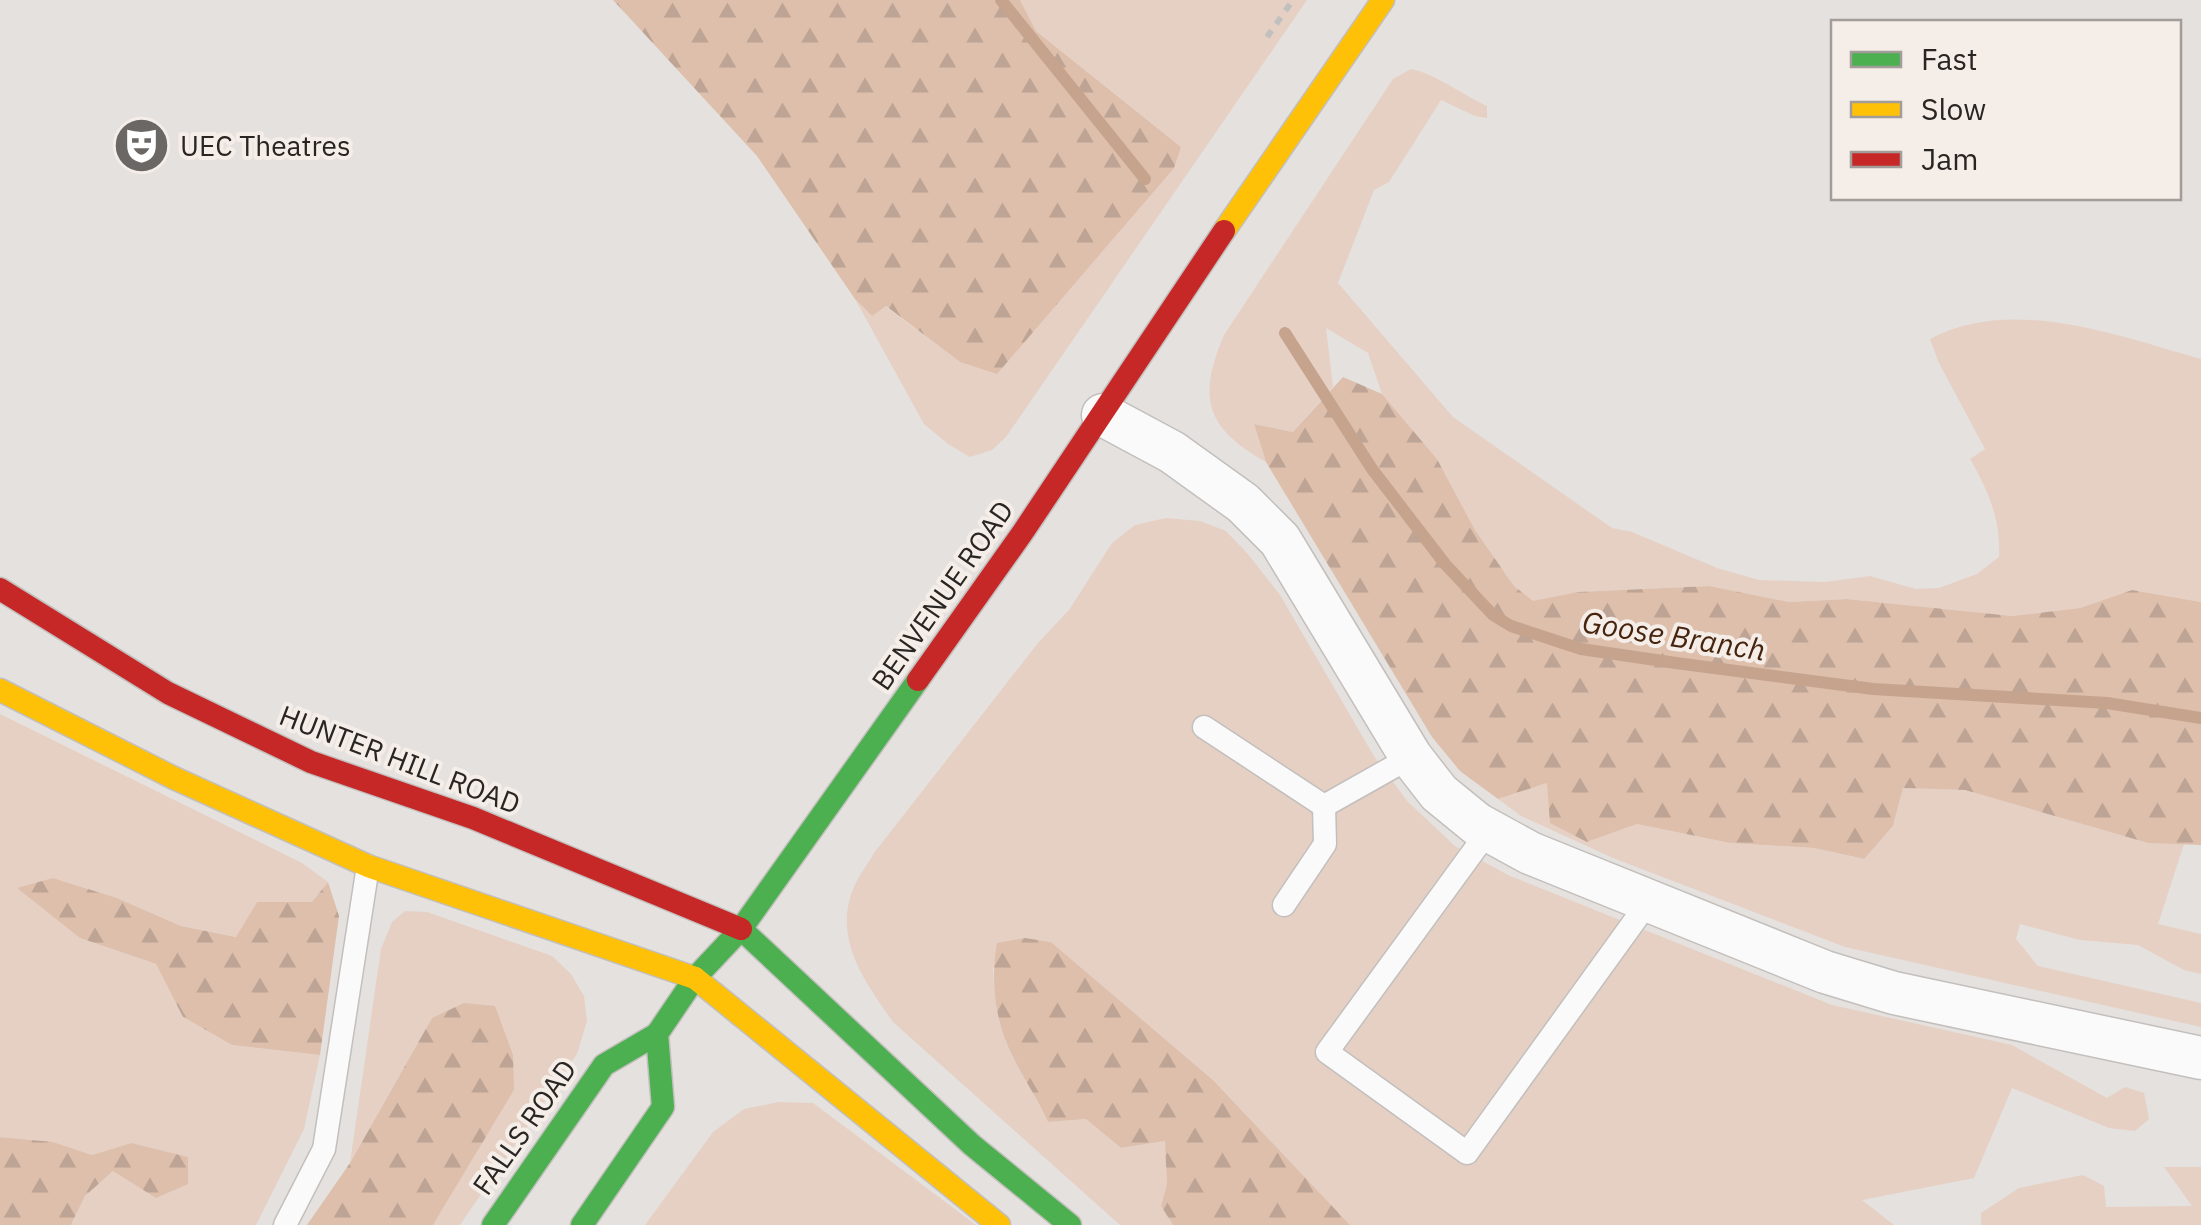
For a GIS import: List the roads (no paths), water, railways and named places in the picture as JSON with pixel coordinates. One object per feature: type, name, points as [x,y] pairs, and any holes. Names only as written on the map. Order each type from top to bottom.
[{"type":"main road","name":"BENVENUE ROAD","points":[[657,1034],[695,978],[740,929],[1024,532],[1180,295],[1383,0]]},
{"type":"main road","name":"HUNTER HILL ROAD","points":[[0,589],[168,693],[312,762],[473,818],[740,929]]},
{"type":"main road","points":[[0,690],[174,778],[368,866],[695,978],[999,1225]]},
{"type":"main road","points":[[740,929],[972,1145],[1070,1225]]},
{"type":"main road","points":[[582,1225],[663,1106],[657,1034]]},
{"type":"main road","name":"FALLS ROAD","points":[[493,1225],[604,1065],[657,1034]]},
{"type":"street","points":[[1103,414],[1186,462],[1243,503],[1280,540],[1411,757],[1439,792],[1489,830],[1530,853],[1825,972],[1894,993],[2201,1058]]},
{"type":"lane","points":[[1204,727],[1324,806]]},
{"type":"lane","points":[[1324,806],[1411,757]]},
{"type":"lane","points":[[1284,905],[1325,844],[1324,806]]},
{"type":"lane","points":[[1489,830],[1328,1052],[1467,1152],[1650,901]]},
{"type":"lane","points":[[284,1225],[324,1149],[368,866]]},
{"type":"waterway","name":"Goose Branch","points":[[1001,0],[1145,179]]},
{"type":"waterway","name":"Goose Branch","points":[[1285,333],[1372,469],[1445,564],[1493,615],[1511,626],[1581,649],[1676,663],[1873,689],[2107,703],[2201,718]]},
{"type":"place","name":"UEC Theatres","points":[[141,145]]}]
